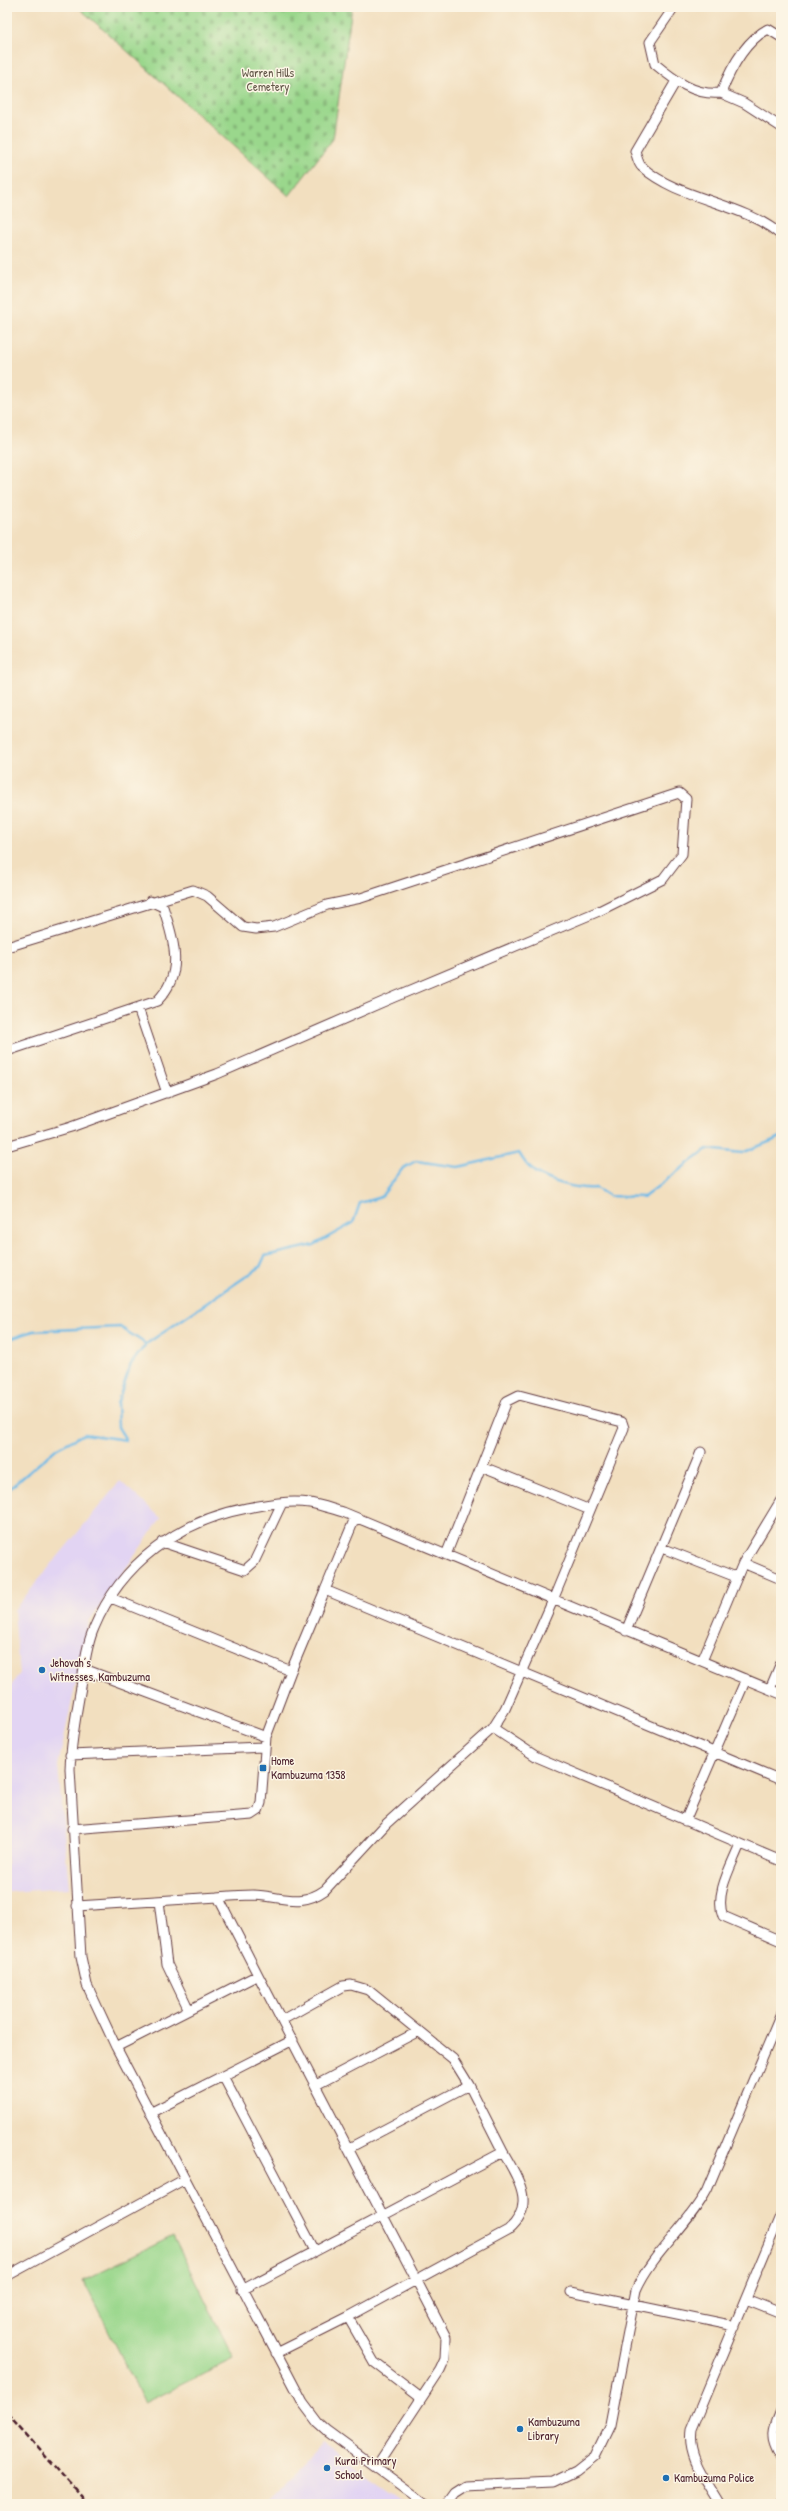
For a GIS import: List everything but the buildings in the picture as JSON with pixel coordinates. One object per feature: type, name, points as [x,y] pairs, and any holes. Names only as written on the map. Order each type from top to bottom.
[{"type":"street","points":[[674,7],[650,42],[655,64],[676,81],[698,91],[711,94],[720,93],[744,103],[781,127]]},
{"type":"street","points":[[720,93],[728,74],[752,40],[768,29],[781,37]]},
{"type":"street","points":[[676,81],[635,151],[641,166],[667,184],[736,209],[781,235]]},
{"type":"street","points":[[7,946],[150,901],[193,890],[207,896],[243,927],[256,929],[274,927],[327,905],[361,898],[679,793],[686,799],[682,854],[663,879],[599,911],[392,998],[217,1074],[71,1127],[7,1146]]},
{"type":"street","points":[[7,1051],[157,1001],[167,991],[173,978],[175,953],[170,928],[163,907],[150,901]]},
{"type":"street","points":[[138,1008],[167,1093]]},
{"type":"street","points":[[77,1906],[254,1895],[300,1901],[316,1897],[334,1881],[386,1824],[492,1728],[505,1709],[553,1600],[624,1428],[622,1422],[519,1396],[507,1401],[446,1555]]},
{"type":"street","points":[[626,1631],[701,1452]]},
{"type":"street","points":[[481,1466],[590,1510]]},
{"type":"street","points":[[702,1661],[736,1577],[781,1500]]},
{"type":"street","points":[[162,1542],[245,1570],[254,1562],[282,1503]]},
{"type":"street","points":[[426,2504],[318,2423],[303,2403],[242,2290],[91,1996],[83,1972],[77,1906],[72,1828],[70,1754],[84,1669],[93,1630],[111,1598],[132,1570],[162,1542],[195,1523],[212,1516],[257,1506],[282,1503],[312,1504],[355,1518],[781,1694]]},
{"type":"street","points":[[72,1828],[252,1816],[258,1811],[261,1803],[264,1747],[266,1737],[291,1671],[355,1518]]},
{"type":"street","points":[[662,1548],[736,1577]]},
{"type":"street","points":[[743,1563],[781,1579]]},
{"type":"street","points":[[325,1590],[521,1673],[781,1780]]},
{"type":"street","points":[[111,1598],[291,1671]]},
{"type":"street","points":[[770,1689],[781,1663]]},
{"type":"street","points":[[84,1669],[266,1737]]},
{"type":"street","points":[[685,1821],[746,1680]]},
{"type":"street","points":[[492,1728],[537,1757],[781,1861]]},
{"type":"street","points":[[70,1754],[264,1747]]},
{"type":"street","points":[[740,1844],[721,1894],[720,1909],[723,1916],[781,1941]]},
{"type":"street","points":[[218,1897],[349,2148],[382,2215],[443,2329],[447,2347],[440,2370],[376,2466]]},
{"type":"street","points":[[160,1901],[167,1964],[189,2010]]},
{"type":"street","points":[[116,2047],[258,1975]]},
{"type":"street","points":[[276,2352],[348,2317],[508,2230],[520,2216],[524,2208],[521,2188],[504,2152],[469,2086],[447,2053],[368,1990],[351,1985],[336,1988],[282,2020]]},
{"type":"street","points":[[447,2504],[454,2493],[466,2486],[553,2482],[576,2471],[595,2456],[610,2425],[632,2303],[645,2274],[696,2210],[707,2190],[781,2014]]},
{"type":"street","points":[[316,2085],[419,2031]]},
{"type":"street","points":[[150,2113],[293,2040]]},
{"type":"street","points":[[223,2076],[315,2251]]},
{"type":"street","points":[[349,2148],[469,2086]]},
{"type":"street","points":[[242,2290],[504,2152]]},
{"type":"street","points":[[7,2276],[185,2179]]},
{"type":"street","points":[[720,2504],[696,2464],[690,2440],[695,2418],[746,2299],[777,2233],[781,2214]]},
{"type":"street","points":[[571,2292],[632,2303],[735,2326]]},
{"type":"street","points":[[746,2299],[781,2313]]},
{"type":"street","points":[[348,2317],[374,2362],[422,2398]]},
{"type":"street","points":[[781,2411],[773,2433],[773,2439],[781,2454]]},
{"type":"shaded area","points":[[120,1481],[161,1518],[89,1621],[58,1766],[69,1888],[7,1892],[7,1693],[19,1673],[14,1610]]},
{"type":"shaded area","name":"Kurai Primary School","points":[[322,2444],[409,2504],[260,2504]]},
{"type":"green space","name":"Warren Hills Cemetery","points":[[78,7],[352,7],[333,139],[289,196]]},
{"type":"green space","points":[[173,2236],[234,2359],[145,2403],[83,2280]]},
{"type":"waterway","points":[[7,1491],[56,1449],[84,1434],[126,1440],[118,1427],[117,1404],[131,1364],[146,1344],[260,1267],[265,1256],[314,1245],[353,1223],[360,1203],[381,1197],[403,1168],[416,1161],[458,1167],[519,1153],[530,1168],[536,1173],[552,1181],[580,1188],[596,1188],[609,1196],[644,1197],[707,1149],[742,1153],[781,1137]]},
{"type":"waterway","points":[[7,1340],[33,1331],[120,1327],[146,1344]]},
{"type":"railway","points":[[7,2413],[88,2504]]},
{"type":"place","name":"Jehovah’s Witnesses, Kambuzuma","points":[[42,1670]]},
{"type":"place","name":"Home Kambuzuma 1358","points":[[263,1768]]},
{"type":"place","name":"Kambuzuma Library","points":[[520,2429]]},
{"type":"place","name":"Kurai Primary School","points":[[327,2468]]},
{"type":"place","name":"Kambuzuma Police","points":[[666,2478]]}]
